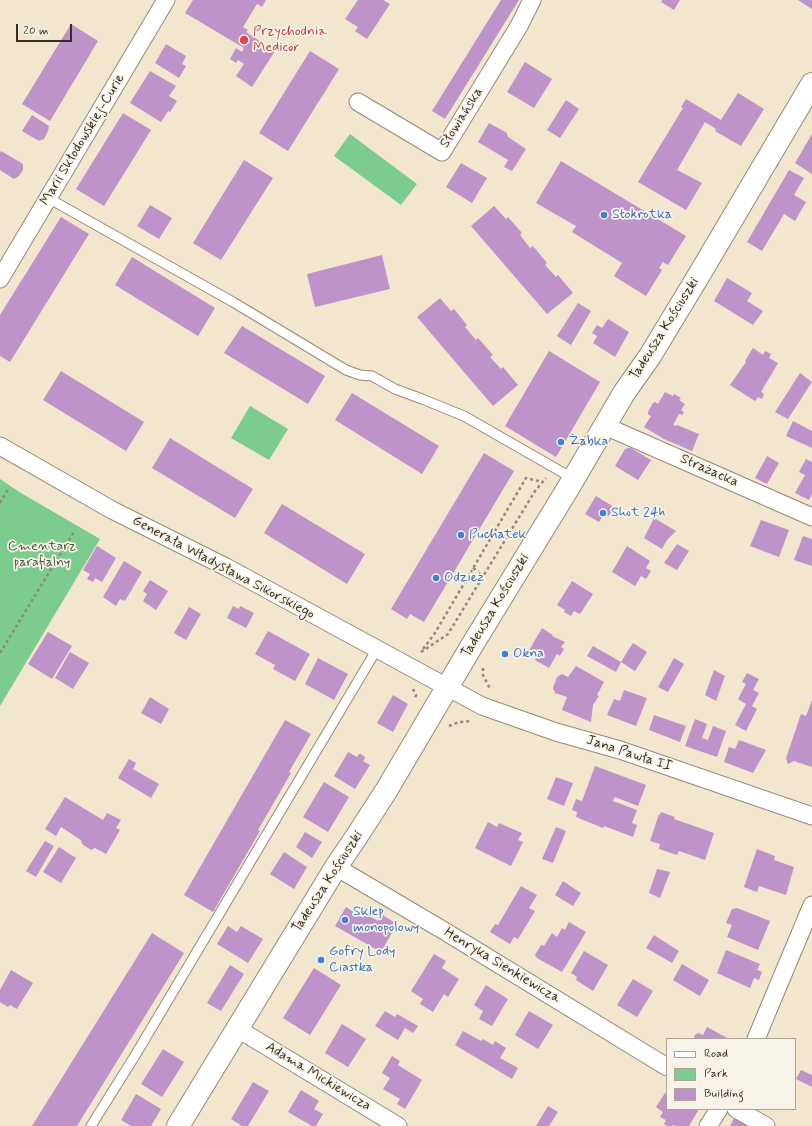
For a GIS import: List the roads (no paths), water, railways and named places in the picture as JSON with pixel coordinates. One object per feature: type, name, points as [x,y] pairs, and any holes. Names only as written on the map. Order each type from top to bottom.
[{"type":"main road","name":"Tadeusza Kościuszki","points":[[178,1126],[336,867],[374,810],[475,640],[574,480],[624,393],[650,356],[812,84]]},
{"type":"street","name":"Marii Skłodowskiej-Curie","points":[[2,273],[166,0]]},
{"type":"street","name":"Słowiańska","points":[[358,102],[442,152],[519,26],[532,0]]},
{"type":"street","name":"Strażacka","points":[[605,426],[812,517]]},
{"type":"street","name":"Generała Władysława Sikorskiego","points":[[0,446],[112,510],[226,567],[448,687]]},
{"type":"street","name":"Jana Pawła II","points":[[448,687],[482,706],[556,732],[620,750],[812,816]]},
{"type":"street","name":"Henryka Sienkiewicza","points":[[336,867],[446,932],[666,1066]]},
{"type":"street","points":[[756,1038],[812,905]]},
{"type":"street","name":"Adama Mickiewicza","points":[[238,1029],[398,1126]]},
{"type":"street","points":[[708,1126],[718,1110]]},
{"type":"street","points":[[738,1110],[766,1126]]},
{"type":"lane","points":[[48,198],[233,302],[346,370],[360,375],[372,376],[395,389],[464,416],[574,480]]},
{"type":"lane","points":[[91,1126],[136,1054],[377,649]]},
{"type":"place","name":"Przychodnia Medicor","points":[[244,40]]},
{"type":"place","name":"Stokrotka","points":[[604,215]]},
{"type":"place","name":"Żabka","points":[[561,442]]},
{"type":"place","name":"Shot 24h","points":[[603,513]]},
{"type":"place","name":"Puchatek","points":[[461,535]]},
{"type":"place","name":"Odzież","points":[[436,578]]},
{"type":"place","name":"Okna","points":[[505,654]]},
{"type":"place","name":"Sklep monopolowy","points":[[345,920]]},
{"type":"place","name":"Gofry Lody Ciastka","points":[[321,960]]},
{"type":"park label","name":"Cmentarz parafialny","points":[[42,556]]}]
